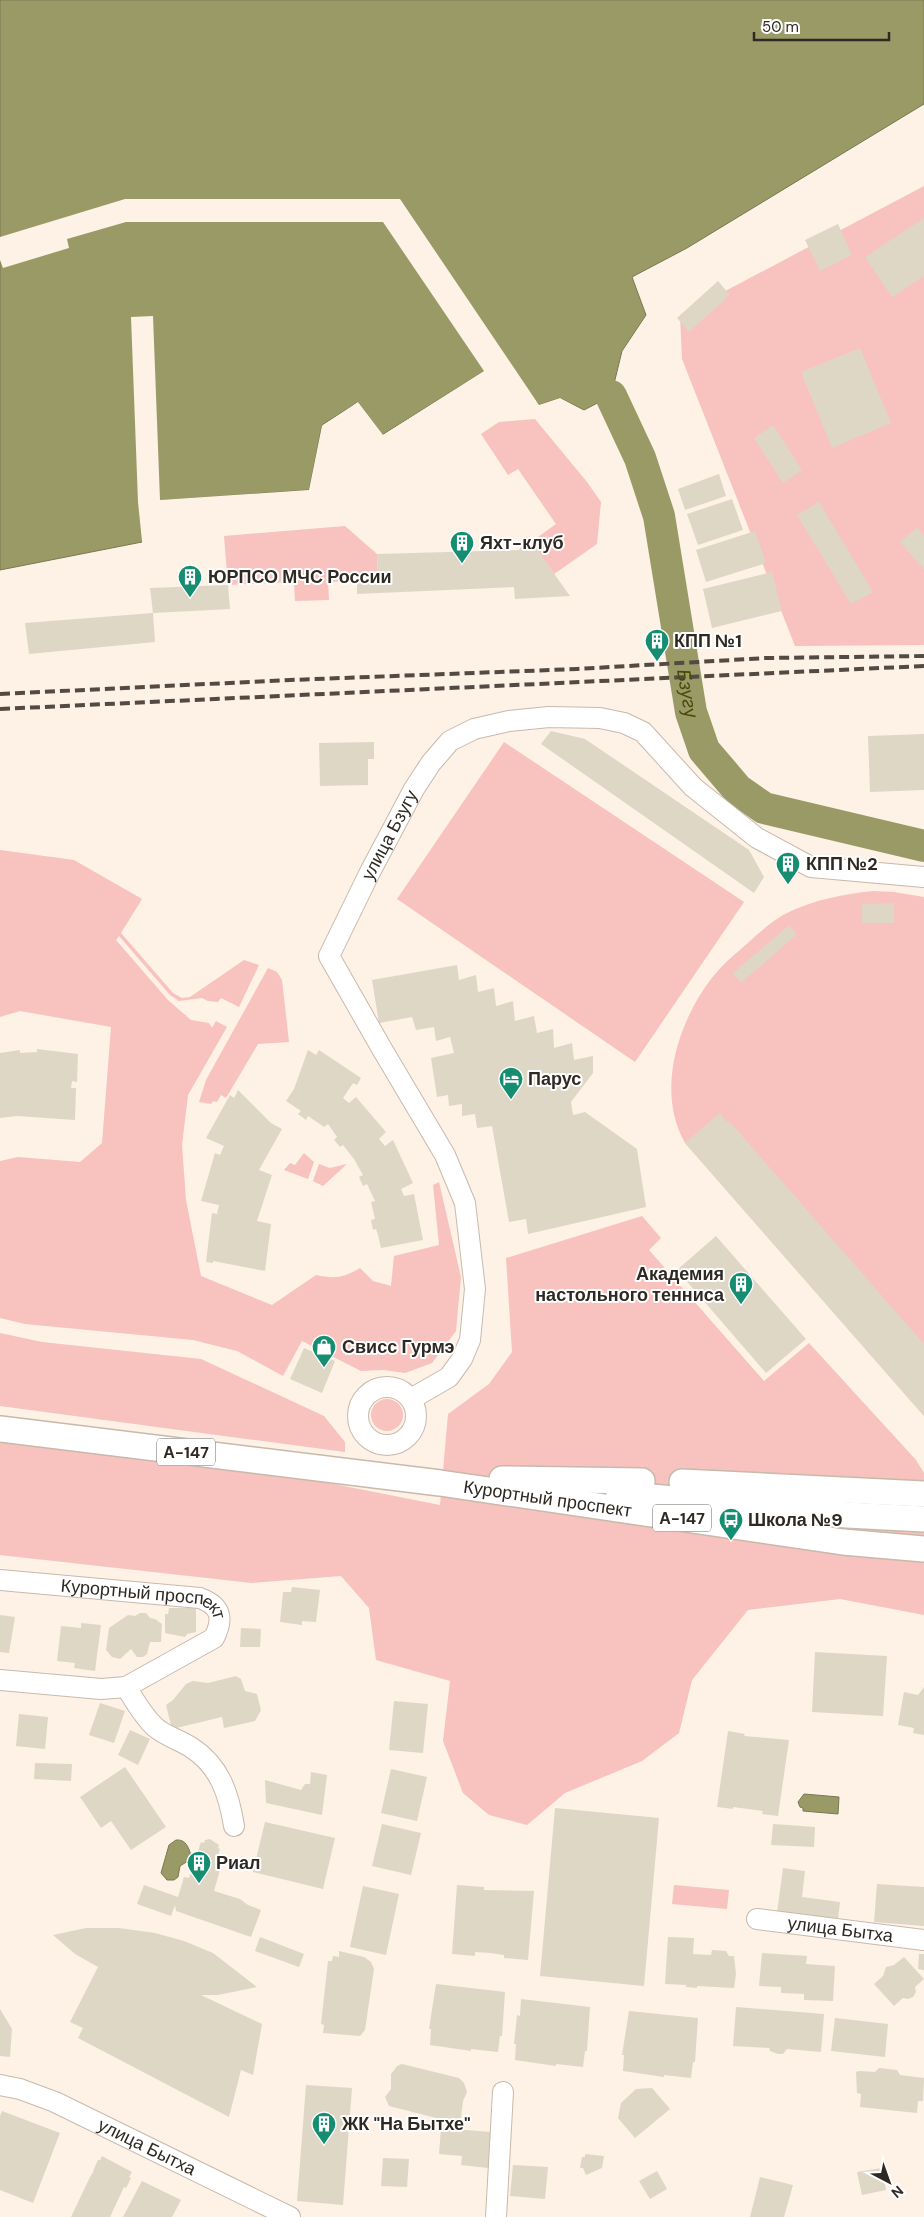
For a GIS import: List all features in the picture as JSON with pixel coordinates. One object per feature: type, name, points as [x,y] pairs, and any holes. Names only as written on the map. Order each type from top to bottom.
[{"type":"main road","name":"Курортный проспект","points":[[0,1429],[372,1474],[847,1515],[924,1518]]},
{"type":"main road","name":"Курортный проспект","points":[[450,1481],[843,1542],[924,1548]]},
{"type":"main road","name":"А-147","points":[[450,1481],[671,1482],[924,1494]]},
{"type":"street","name":"улица Бзугу","points":[[411,1399],[449,1377],[462,1359],[470,1340],[476,1289],[464,1203],[445,1155],[382,1050],[329,956],[370,872],[414,789],[431,763],[450,741],[474,729],[509,721],[549,717],[600,718],[624,723],[643,732],[693,787],[757,838],[811,867],[924,877]]},
{"type":"street","points":[[385,1386],[400,1389],[411,1399],[416,1413],[414,1428],[409,1435],[397,1443],[382,1445],[368,1438],[359,1426],[358,1410],[365,1397],[377,1388],[385,1386]]},
{"type":"street","points":[[372,1474],[382,1445]]},
{"type":"street","name":"Курортный проспект","points":[[0,1580],[200,1598],[210,1602],[217,1608],[220,1616],[220,1622],[214,1638],[126,1687],[101,1689],[0,1680]]},
{"type":"street","points":[[126,1687],[146,1718],[157,1729],[192,1748],[210,1762],[221,1780],[230,1803],[234,1826]]},
{"type":"street","name":"улица Бытха","points":[[757,1919],[924,1940]]},
{"type":"street","name":"улица Бытха","points":[[0,2085],[20,2089],[56,2102],[290,2217]]},
{"type":"street","points":[[496,2217],[503,2092]]},
{"type":"shaded area","points":[[0,0],[924,0],[924,104],[687,248],[632,277],[646,315],[622,351],[611,396],[584,410],[560,398],[539,405],[505,358],[382,435],[358,402],[322,425],[309,490],[139,502],[142,542],[0,570]]},
{"type":"shaded area","points":[[924,186],[924,645],[795,646],[682,359],[680,315]]},
{"type":"shaded area","points":[[535,419],[601,502],[597,544],[554,574],[531,542],[556,524],[518,469],[508,475],[481,434],[499,422]]},
{"type":"shaded area","points":[[345,526],[377,554],[378,580],[328,582],[329,600],[295,601],[294,582],[228,585],[224,536]]},
{"type":"shaded area","points":[[504,742],[744,902],[635,1062],[397,899]]},
{"type":"shaded area","points":[[0,850],[74,860],[142,899],[121,933],[173,993],[182,998],[190,997],[244,960],[259,965],[239,1007],[221,998],[218,1002],[202,998],[179,1001],[170,995],[119,936],[116,940],[168,1000],[191,1020],[209,1023],[212,1028],[216,1021],[227,1027],[188,1095],[182,1145],[186,1200],[201,1276],[272,1305],[316,1275],[339,1277],[360,1268],[373,1281],[391,1286],[394,1256],[439,1245],[433,1185],[439,1182],[461,1277],[456,1331],[432,1363],[405,1373],[383,1370],[361,1371],[302,1341],[283,1376],[237,1351],[193,1340],[25,1324],[0,1318],[0,1161],[18,1157],[80,1162],[102,1143],[111,1027],[20,1011],[0,1017]]},
{"type":"shaded area","points":[[873,891],[924,897],[924,1416],[685,1143],[676,1123],[672,1102],[674,1059],[680,1037],[699,997],[720,969],[775,920],[785,914],[828,898]]},
{"type":"shaded area","points":[[268,968],[277,972],[282,980],[289,1042],[258,1044],[226,1098],[221,1095],[217,1102],[213,1101],[211,1104],[199,1102],[206,1080]]},
{"type":"shaded area","points":[[304,1153],[314,1162],[308,1179],[284,1170],[290,1163],[295,1165]]},
{"type":"shaded area","points":[[319,1164],[330,1168],[347,1164],[323,1186],[313,1181]]},
{"type":"shaded area","points":[[642,1216],[661,1238],[649,1250],[764,1381],[809,1343],[916,1460],[924,1473],[924,1615],[840,1599],[748,1610],[692,1680],[679,1733],[642,1761],[565,1793],[527,1825],[489,1815],[463,1793],[443,1741],[450,1681],[376,1660],[369,1608],[341,1576],[252,1583],[0,1555],[0,1438],[263,1470],[440,1505],[448,1414],[489,1384],[512,1352],[506,1258]]},
{"type":"shaded area","points":[[0,1333],[42,1342],[201,1359],[324,1416],[345,1442],[345,1452],[0,1406]]},
{"type":"shaded area","points":[[387,1399],[398,1404],[403,1415],[398,1426],[387,1431],[376,1426],[371,1415],[376,1404]]},
{"type":"shaded area","points":[[804,1794],[839,1797],[838,1814],[803,1811],[798,1802]]},
{"type":"shaded area","points":[[176,1840],[185,1843],[191,1856],[188,1861],[180,1866],[178,1877],[174,1880],[167,1880],[161,1873],[169,1845]]},
{"type":"shaded area","points":[[674,1885],[729,1890],[727,1909],[672,1904]]},
{"type":"pier","points":[[125,199],[400,199],[539,405],[560,398],[586,412],[560,401],[538,408],[505,361],[383,437],[380,436],[357,406],[324,427],[310,492],[141,504],[144,541],[142,542],[138,502],[131,317],[153,316],[160,500],[309,490],[322,426],[358,402],[383,435],[484,371],[383,222],[126,222],[67,239],[69,248],[3,268],[0,260],[0,237]]},
{"type":"building","points":[[924,218],[924,276],[892,297],[865,257]]},
{"type":"building","points":[[838,224],[852,255],[820,271],[805,240]]},
{"type":"building","points":[[718,281],[730,295],[689,332],[677,318]]},
{"type":"building","points":[[860,348],[891,423],[832,448],[801,372]]},
{"type":"building","points":[[773,425],[802,470],[783,483],[754,438]]},
{"type":"building","points":[[719,474],[726,496],[685,510],[678,489]]},
{"type":"building","points":[[732,499],[743,530],[698,545],[687,514]]},
{"type":"building","points":[[819,502],[873,592],[851,604],[797,515]]},
{"type":"building","points":[[917,527],[924,535],[924,570],[900,542]]},
{"type":"building","points":[[755,531],[766,563],[706,582],[696,550]]},
{"type":"building","name":"Яхт-клуб","points":[[527,536],[570,596],[515,599],[514,587],[357,594],[357,581],[378,580],[377,554],[519,550]]},
{"type":"building","points":[[772,572],[782,611],[712,628],[703,589]]},
{"type":"building","name":"ЮРПСО МЧС России","points":[[228,585],[230,609],[153,613],[150,588]]},
{"type":"building","points":[[153,613],[155,642],[29,654],[25,623]]},
{"type":"building","points":[[551,731],[585,739],[749,850],[764,877],[754,893],[541,744]]},
{"type":"building","points":[[924,734],[924,790],[870,792],[868,736]]},
{"type":"building","points":[[374,742],[374,759],[368,759],[368,785],[320,786],[319,743]]},
{"type":"building","points":[[894,903],[894,923],[862,923],[862,904]]},
{"type":"building","points":[[789,925],[797,934],[741,983],[733,973]]},
{"type":"building","name":"Парус","points":[[457,965],[459,980],[476,975],[478,992],[494,988],[496,1006],[513,1001],[515,1021],[534,1016],[537,1033],[553,1029],[554,1048],[572,1043],[574,1060],[593,1056],[593,1073],[571,1102],[573,1115],[585,1112],[637,1149],[646,1207],[528,1234],[526,1219],[509,1222],[492,1126],[477,1128],[475,1114],[462,1116],[462,1104],[449,1106],[448,1095],[437,1097],[431,1058],[454,1053],[450,1037],[436,1041],[434,1027],[416,1030],[412,1017],[379,1023],[372,980]]},
{"type":"building","points":[[37,1049],[78,1054],[77,1082],[72,1081],[71,1088],[76,1088],[75,1120],[17,1116],[0,1118],[0,1053],[20,1050],[20,1053],[37,1052]]},
{"type":"building","points":[[308,1050],[316,1055],[319,1050],[361,1078],[357,1085],[353,1083],[343,1098],[349,1103],[356,1097],[386,1132],[379,1139],[385,1146],[393,1140],[413,1183],[401,1189],[404,1196],[414,1194],[423,1240],[381,1248],[376,1229],[373,1230],[371,1220],[375,1219],[371,1202],[375,1201],[367,1184],[363,1186],[359,1177],[363,1175],[354,1159],[343,1145],[340,1147],[334,1140],[337,1137],[328,1124],[324,1127],[308,1116],[306,1120],[298,1114],[301,1111],[286,1101],[294,1089]]},
{"type":"building","points":[[238,1090],[271,1123],[282,1129],[259,1170],[272,1175],[257,1221],[271,1224],[265,1271],[213,1261],[213,1263],[206,1262],[212,1213],[217,1214],[219,1205],[201,1201],[215,1153],[220,1155],[224,1146],[206,1138],[230,1095],[234,1098]]},
{"type":"building","points":[[720,1113],[924,1344],[924,1416],[685,1143]]},
{"type":"building","name":"Академия настольного тенниса","points":[[716,1236],[806,1339],[766,1373],[677,1270]]},
{"type":"building","points":[[304,1348],[335,1361],[322,1393],[290,1379]]},
{"type":"building","points":[[292,1587],[320,1590],[316,1622],[302,1621],[302,1625],[280,1622],[283,1592],[291,1592]]},
{"type":"building","points":[[169,1608],[196,1608],[196,1632],[187,1634],[185,1637],[165,1633],[165,1614],[168,1614]]},
{"type":"building","points":[[140,1613],[146,1613],[150,1618],[162,1624],[161,1642],[150,1642],[147,1654],[143,1657],[137,1657],[131,1649],[120,1659],[112,1657],[106,1650],[109,1628],[128,1615],[135,1616]]},
{"type":"building","points":[[0,1615],[15,1617],[9,1653],[0,1652]]},
{"type":"building","points":[[81,1623],[101,1625],[95,1671],[74,1668],[75,1663],[57,1661],[61,1626],[81,1628]]},
{"type":"building","points":[[241,1628],[261,1629],[260,1647],[240,1647]]},
{"type":"building","points":[[815,1652],[887,1656],[883,1716],[812,1712]]},
{"type":"building","points":[[236,1676],[241,1679],[245,1691],[257,1694],[261,1710],[255,1721],[224,1728],[222,1717],[172,1729],[166,1705],[173,1700],[186,1684],[193,1681],[208,1683]]},
{"type":"building","points":[[924,1687],[924,1735],[913,1733],[914,1728],[898,1725],[904,1692],[918,1695]]},
{"type":"building","points":[[394,1701],[428,1704],[423,1753],[389,1750]]},
{"type":"building","points":[[100,1703],[125,1711],[114,1743],[89,1735]]},
{"type":"building","points":[[19,1714],[48,1717],[45,1749],[16,1746]]},
{"type":"building","points":[[130,1730],[150,1739],[138,1765],[118,1755]]},
{"type":"building","points":[[728,1731],[745,1734],[744,1736],[789,1740],[778,1816],[762,1814],[763,1811],[717,1807]]},
{"type":"building","points":[[35,1763],[72,1764],[71,1781],[34,1779]]},
{"type":"building","points":[[125,1767],[166,1827],[131,1850],[111,1821],[101,1828],[80,1797]]},
{"type":"building","points":[[391,1769],[427,1777],[417,1821],[381,1813]]},
{"type":"building","points":[[311,1772],[327,1775],[322,1815],[266,1803],[265,1780],[301,1790],[305,1784],[310,1784]]},
{"type":"building","points":[[555,1808],[659,1818],[644,1986],[540,1976]]},
{"type":"building","points":[[265,1822],[335,1838],[323,1889],[253,1872]]},
{"type":"building","points":[[382,1824],[421,1833],[411,1875],[372,1866]]},
{"type":"building","points":[[773,1824],[815,1827],[814,1847],[771,1845]]},
{"type":"building","name":"Риал","points":[[210,1839],[219,1845],[218,1848],[220,1849],[216,1862],[222,1863],[214,1891],[240,1899],[248,1905],[261,1910],[251,1937],[176,1911],[175,1905],[171,1916],[137,1904],[144,1885],[178,1897],[184,1877],[189,1878],[201,1842],[204,1843],[205,1840]]},
{"type":"building","points":[[783,1868],[805,1871],[802,1897],[840,1902],[838,1920],[777,1913]]},
{"type":"building","points":[[877,1884],[924,1887],[924,1926],[874,1922]]},
{"type":"building","points":[[457,1885],[484,1887],[484,1890],[534,1891],[528,1960],[504,1958],[504,1955],[490,1953],[475,1952],[475,1956],[452,1954]]},
{"type":"building","points":[[363,1886],[399,1894],[386,1955],[350,1947]]},
{"type":"building","points":[[86,1928],[119,1928],[155,1933],[184,1941],[213,1953],[257,1987],[218,1995],[201,1995],[262,2024],[253,2075],[241,2070],[229,2117],[78,2038],[83,2028],[70,2022],[98,1967],[75,1954],[53,1935]]},
{"type":"building","points":[[260,1937],[304,1954],[299,1967],[255,1951]]},
{"type":"building","points":[[668,1937],[694,1938],[693,1954],[711,1955],[712,1950],[726,1951],[729,1956],[734,1956],[736,1974],[734,1988],[697,1986],[697,1988],[686,1987],[686,1985],[665,1984]]},
{"type":"building","points":[[339,1951],[364,1957],[371,1962],[374,1969],[365,2030],[360,2036],[323,2033],[324,2025],[321,2024],[328,1961],[332,1961],[333,1956],[339,1957]]},
{"type":"building","points":[[762,1953],[807,1956],[806,1964],[835,1966],[833,2001],[804,2000],[804,1994],[781,1993],[781,1987],[759,1986]]},
{"type":"building","points":[[919,1954],[924,1954],[924,1970],[918,1969]]},
{"type":"building","points":[[904,1957],[924,1979],[915,1987],[916,1992],[913,1997],[903,1998],[894,2006],[874,1984],[883,1976],[886,1967],[894,1965]]},
{"type":"building","points":[[436,1984],[505,1992],[502,2036],[500,2036],[498,2052],[471,2049],[471,2051],[430,2045],[431,2029],[429,2029]]},
{"type":"building","points":[[521,1999],[590,2007],[587,2051],[585,2051],[583,2067],[556,2064],[556,2066],[515,2060],[516,2044],[514,2044],[517,2015],[520,2016]]},
{"type":"building","points":[[736,2007],[824,2014],[821,2052],[787,2049],[783,2054],[778,2054],[770,2051],[769,2048],[733,2046]]},
{"type":"building","points":[[0,2009],[12,2029],[10,2057],[0,2056]]},
{"type":"building","points":[[629,2011],[698,2018],[695,2062],[693,2062],[691,2078],[664,2075],[664,2077],[623,2071],[624,2055],[622,2055]]},
{"type":"building","points":[[835,2018],[888,2024],[885,2057],[831,2051]]},
{"type":"building","points":[[402,2064],[459,2078],[464,2083],[467,2092],[463,2101],[461,2118],[452,2122],[389,2106],[385,2097],[391,2089],[391,2074],[397,2066]]},
{"type":"building","points":[[879,2068],[897,2070],[900,2075],[924,2078],[923,2101],[918,2101],[917,2113],[860,2107],[861,2094],[857,2093],[856,2072],[875,2072]]},
{"type":"building","name":"ЖК \"На Бытхе\"","points":[[306,2085],[352,2088],[343,2205],[297,2201]]},
{"type":"building","points":[[652,2088],[670,2109],[635,2138],[618,2118],[621,2103],[636,2089]]},
{"type":"building","points":[[2,2111],[60,2133],[33,2203],[0,2190],[0,2116]]},
{"type":"building","points":[[441,2128],[491,2132],[488,2168],[461,2165],[462,2156],[439,2154]]},
{"type":"building","points":[[585,2154],[604,2156],[602,2168],[586,2175],[583,2168],[580,2168],[582,2157],[585,2157]]},
{"type":"building","points":[[102,2156],[132,2172],[126,2188],[124,2187],[110,2217],[71,2217],[98,2160]]},
{"type":"building","points":[[383,2158],[409,2159],[407,2187],[381,2186]]},
{"type":"building","points":[[513,2165],[548,2167],[545,2199],[510,2196]]},
{"type":"building","points":[[882,2168],[886,2190],[862,2195],[857,2172]]},
{"type":"building","points":[[657,2171],[667,2189],[650,2199],[639,2181]]},
{"type":"building","points":[[760,2177],[793,2185],[784,2217],[750,2217]]},
{"type":"building","points":[[142,2181],[181,2200],[172,2217],[123,2217]]},
{"type":"waterway","name":"Бзугу","points":[[611,396],[640,458],[659,516],[691,712],[704,750],[738,790],[764,808],[924,846]]},
{"type":"railway","points":[[0,694],[577,669],[766,658],[924,656]]},
{"type":"railway","points":[[0,709],[924,666]]},
{"type":"place","name":"Яхт-клуб","points":[[462,564]]},
{"type":"place","name":"ЮРПСО МЧС России","points":[[190,598]]},
{"type":"place","name":"КПП №1","points":[[657,662]]},
{"type":"place","name":"КПП №2","points":[[788,885]]},
{"type":"place","name":"Парус","points":[[511,1100]]},
{"type":"place","name":"Академия настольного тенниса","points":[[741,1305]]},
{"type":"place","name":"Свисс Гурмэ","points":[[324,1368]]},
{"type":"place","name":"Школа №9","points":[[731,1541]]},
{"type":"place","name":"Риал","points":[[199,1884]]},
{"type":"place","name":"ЖК \"На Бытхе\"","points":[[324,2145]]}]
